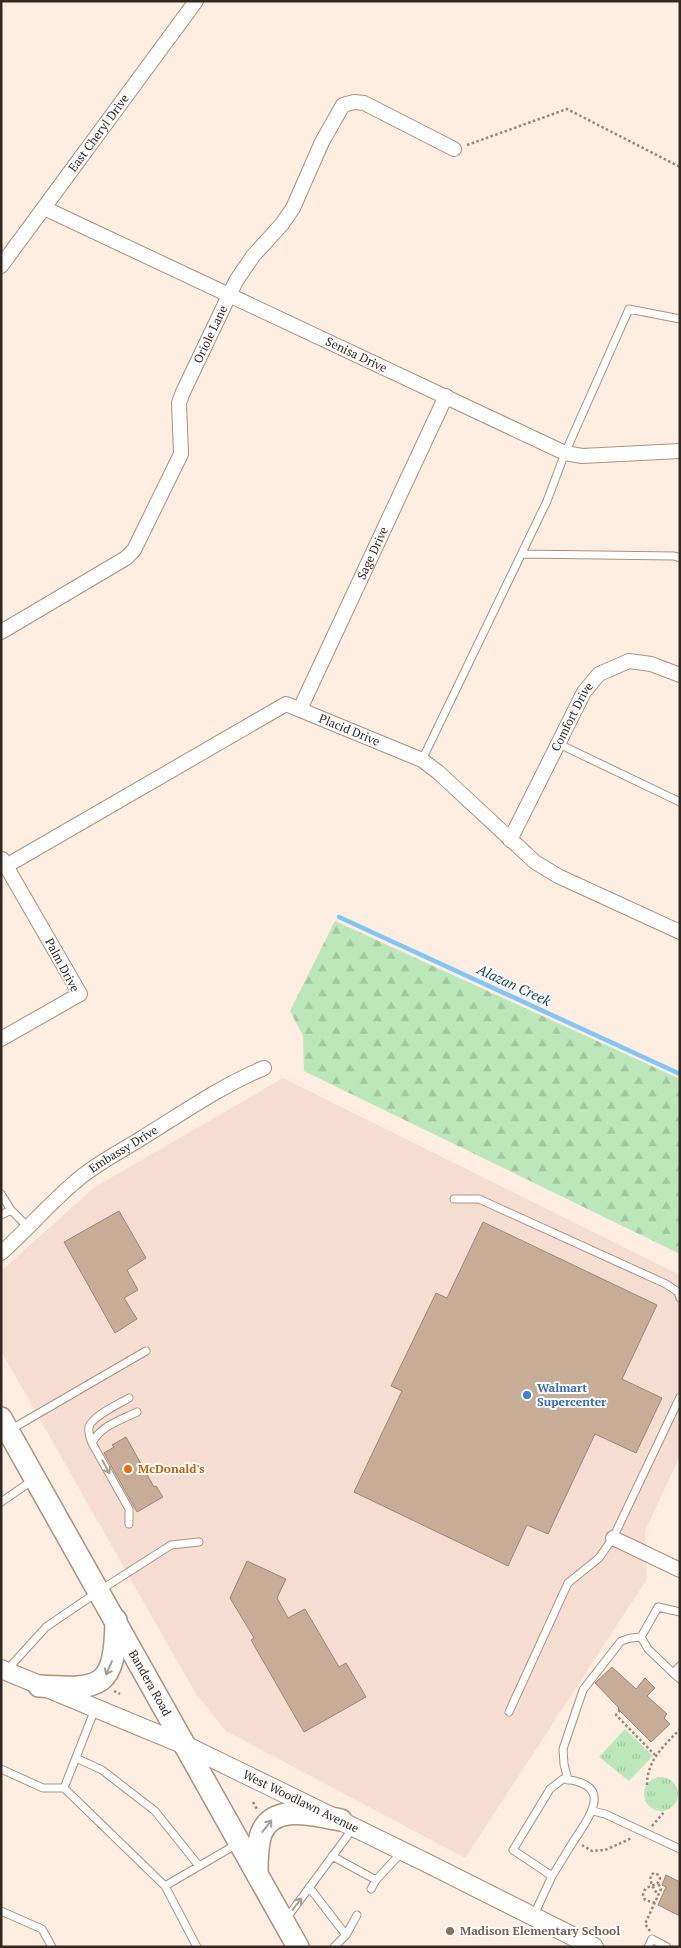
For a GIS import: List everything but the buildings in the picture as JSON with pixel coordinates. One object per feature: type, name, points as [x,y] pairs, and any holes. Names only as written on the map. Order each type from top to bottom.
[{"type":"main road","name":"Bandera Road","points":[[5,1425],[187,1746],[298,1947]]},
{"type":"main road","points":[[39,1686],[85,1687],[98,1682],[108,1673],[112,1660],[116,1620]]},
{"type":"main road","points":[[257,1872],[258,1844],[261,1833],[266,1824],[274,1818],[284,1814],[299,1814],[347,1824]]},
{"type":"street","name":"East Cheryl Drive","points":[[1,266],[196,1]]},
{"type":"street","name":"Oriole Lane","points":[[1,632],[126,558],[134,550],[181,454],[179,403],[243,269],[282,224],[292,208],[322,142],[343,105],[354,102],[364,103],[454,149]]},
{"type":"street","name":"Senisa Drive","points":[[44,208],[565,453],[582,456],[680,451]]},
{"type":"street","name":"Sage Drive","points":[[300,709],[446,396]]},
{"type":"street","name":"Comfort Drive","points":[[510,840],[584,692],[598,674],[629,661],[651,664],[680,676]]},
{"type":"street","name":"Placid Drive","points":[[4,862],[286,704],[422,760],[438,772],[535,862],[558,876],[680,932]]},
{"type":"street","name":"Palm Drive","points":[[1,1039],[80,994],[4,862]]},
{"type":"street","name":"Embassy Drive","points":[[1,1253],[75,1181],[94,1166],[143,1138],[220,1089],[264,1068]]},
{"type":"street","points":[[613,1538],[680,1570]]},
{"type":"street","name":"West Woodlawn Avenue","points":[[4,1671],[187,1746],[403,1851],[594,1947]]},
{"type":"lane","points":[[422,760],[547,501],[565,453],[629,309],[680,319]]},
{"type":"lane","points":[[522,554],[674,556],[680,558]]},
{"type":"lane","points":[[559,744],[680,802]]},
{"type":"lane","points":[[1,1194],[11,1210],[28,1228]]},
{"type":"lane","points":[[454,1199],[479,1198],[666,1284],[678,1292],[680,1298]]},
{"type":"lane","points":[[1,1215],[11,1210]]},
{"type":"lane","points":[[5,1425],[146,1352]]},
{"type":"lane","points":[[129,1398],[93,1419],[89,1427],[92,1443],[130,1509],[129,1524]]},
{"type":"lane","points":[[509,1712],[568,1583],[599,1558],[613,1538],[680,1398]]},
{"type":"lane","points":[[92,1443],[96,1435],[102,1430],[137,1412]]},
{"type":"lane","points":[[1,1502],[35,1479]]},
{"type":"lane","points":[[4,1671],[46,1627],[99,1591],[171,1545],[200,1542]]},
{"type":"lane","points":[[641,1637],[658,1607],[680,1612]]},
{"type":"lane","points":[[641,1637],[648,1649],[680,1679]]},
{"type":"lane","points":[[568,1780],[563,1749],[584,1690],[621,1641],[641,1637]]},
{"type":"lane","points":[[674,1673],[680,1666]]},
{"type":"lane","points":[[64,1788],[95,1709]]},
{"type":"lane","points":[[76,1758],[102,1770],[155,1811],[199,1866]]},
{"type":"lane","points":[[1,1769],[43,1788],[64,1788],[165,1886],[197,1947]]},
{"type":"lane","points":[[533,1917],[552,1876],[593,1811],[594,1796],[588,1788],[581,1783],[563,1779],[550,1789],[513,1850],[552,1876]]},
{"type":"lane","points":[[593,1811],[605,1814],[680,1849]]},
{"type":"lane","points":[[284,1922],[332,1856],[347,1824]]},
{"type":"lane","points":[[165,1886],[240,1842]]},
{"type":"lane","points":[[371,1889],[376,1880],[403,1851]]},
{"type":"lane","points":[[332,1856],[376,1880]]},
{"type":"lane","points":[[309,1888],[346,1935]]},
{"type":"lane","points":[[1,1911],[42,1929],[52,1947]]},
{"type":"lane","points":[[334,1947],[346,1935],[357,1915]]},
{"type":"lane","points":[[648,1947],[652,1939],[667,1947]]},
{"type":"path","points":[[454,149],[567,109],[680,167]]},
{"type":"path","points":[[117,1698],[116,1693],[120,1694]]},
{"type":"path","points":[[620,1710],[616,1715],[655,1755]]},
{"type":"path","points":[[647,1785],[655,1755],[680,1729]]},
{"type":"path","points":[[252,1808],[256,1808],[253,1802]]},
{"type":"path","points":[[575,1840],[592,1851],[605,1850],[627,1842],[644,1832],[650,1828],[664,1811]]},
{"type":"path","points":[[649,1929],[645,1924],[661,1889],[658,1883],[659,1875],[654,1874],[651,1875],[650,1880],[658,1895]]},
{"type":"path","points":[[655,1903],[645,1900],[643,1895],[647,1886],[658,1883]]},
{"type":"shaded area","points":[[283,1078],[680,1275],[680,1456],[645,1531],[647,1579],[465,1858],[226,1731],[196,1694],[1,1351],[1,1271],[95,1187]]},
{"type":"green space","points":[[335,921],[680,1079],[680,1254],[304,1071],[303,1036],[290,1011]]},
{"type":"green space","points":[[625,1729],[653,1756],[629,1781],[599,1757]]},
{"type":"green space","points":[[661,1777],[673,1782],[678,1794],[673,1806],[661,1811],[649,1806],[644,1794],[649,1782]]},
{"type":"waterway","name":"Alazan Creek","points":[[339,917],[680,1074]]},
{"type":"place","name":"Walmart Supercenter","points":[[527,1395]]},
{"type":"place","name":"McDonald's","points":[[128,1469]]},
{"type":"place","name":"Madison Elementary School","points":[[450,1931]]}]
